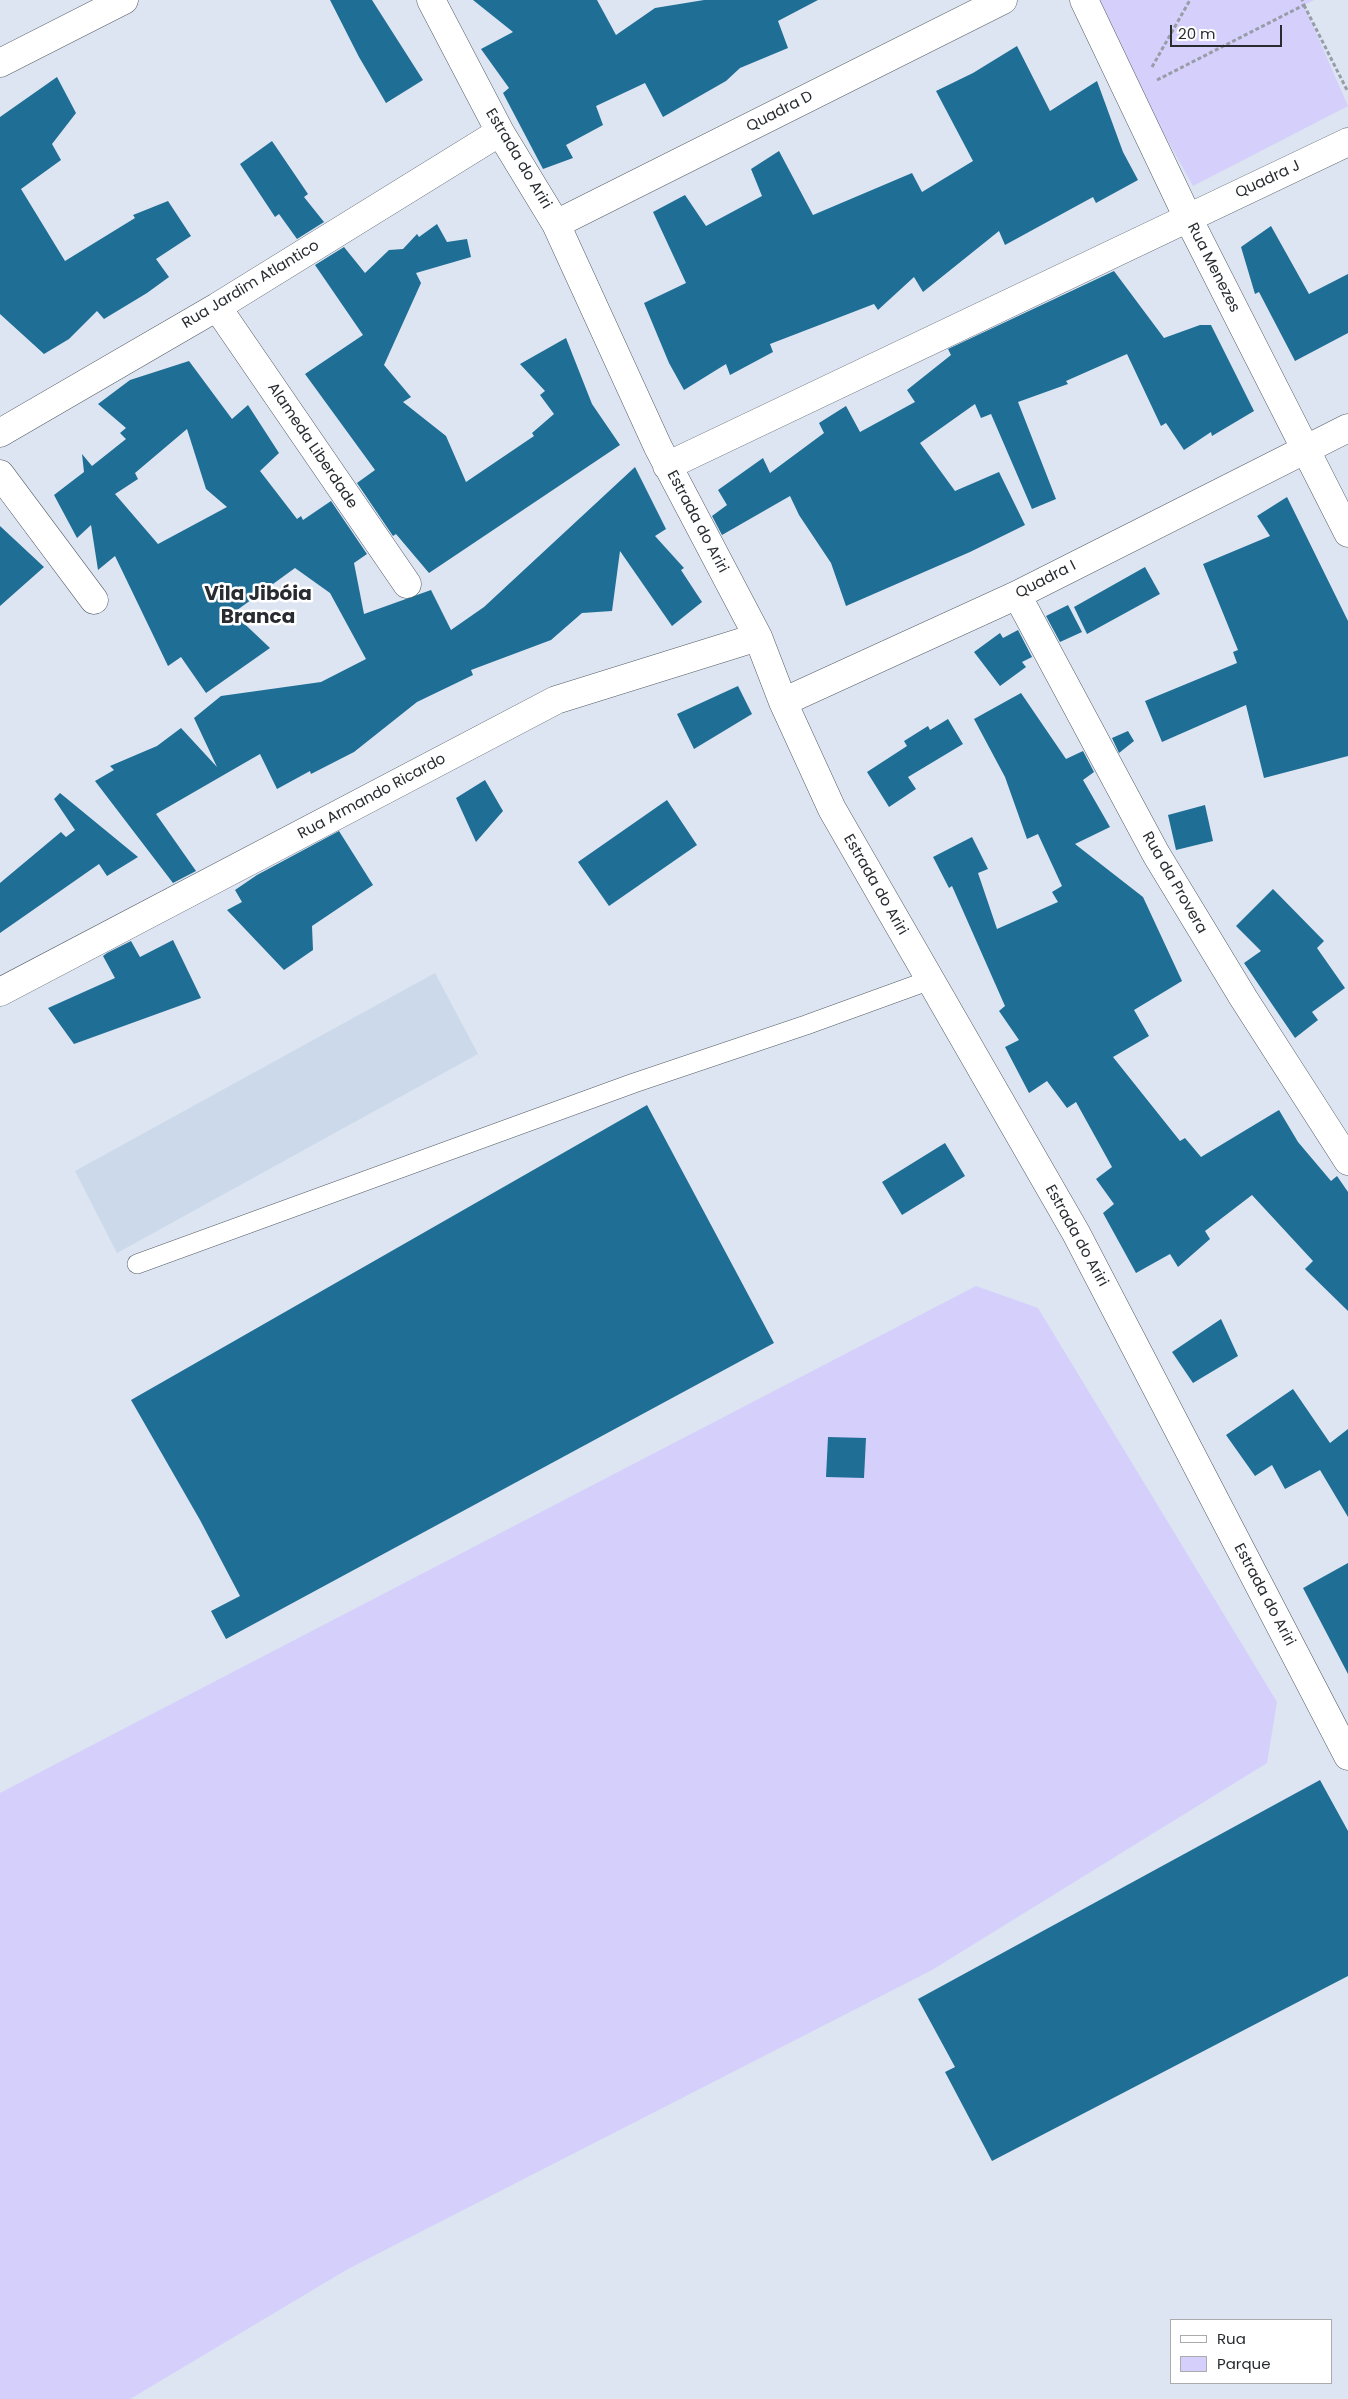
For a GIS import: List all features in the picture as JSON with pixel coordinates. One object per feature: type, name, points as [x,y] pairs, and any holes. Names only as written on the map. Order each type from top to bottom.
[{"type":"street","points":[[0,63],[124,0]]},
{"type":"street","name":"Estrada do Ariri","points":[[431,0],[500,132],[556,224],[667,466],[758,637],[783,702],[832,810],[1076,1233],[1348,1756]]},
{"type":"street","name":"Quadra D","points":[[556,224],[1004,0]]},
{"type":"street","name":"Rua Menezes","points":[[1084,0],[1188,218],[1304,450],[1348,533]]},
{"type":"street","name":"Rua Jardim Atlantico","points":[[0,433],[216,307],[500,132]]},
{"type":"street","name":"Quadra J","points":[[1188,218],[1348,142]]},
{"type":"street","points":[[667,466],[1188,218]]},
{"type":"street","name":"Alameda Liberdade","points":[[216,307],[407,584]]},
{"type":"street","points":[[1304,450],[1348,428]]},
{"type":"street","name":"Quadra I","points":[[783,702],[1017,595],[1304,450]]},
{"type":"street","points":[[0,474],[94,600]]},
{"type":"street","name":"Rua da Provera","points":[[1017,595],[1156,854],[1244,999],[1348,1161]]},
{"type":"street","name":"Rua Armando Ricardo","points":[[0,992],[556,700],[758,637]]},
{"type":"lane","points":[[137,1264],[634,1083],[806,1025],[930,980]]},
{"type":"path","points":[[1148,73],[1190,0]]},
{"type":"path","points":[[1302,0],[1348,92]]},
{"type":"path","points":[[1156,80],[1304,5]]},
{"type":"shaded area","points":[[435,973],[478,1054],[117,1253],[75,1171]]},
{"type":"green space","points":[[1095,0],[1314,0],[1304,5],[1348,106],[1193,186],[1139,89]]},
{"type":"green space","points":[[976,1286],[1038,1308],[1277,1702],[1267,1763],[932,1970],[348,2269],[130,2399],[0,2399],[0,1793]]},
{"type":"building","points":[[330,0],[372,0],[423,80],[386,103],[359,57]]},
{"type":"building","points":[[473,0],[597,0],[616,35],[655,8],[704,0],[818,0],[778,21],[788,48],[740,68],[726,81],[663,117],[645,83],[596,106],[603,125],[566,145],[573,158],[543,169],[503,93],[509,88],[481,49],[513,32]]},
{"type":"building","points":[[1017,46],[1050,111],[1097,81],[1123,152],[1138,180],[1096,203],[1093,197],[1005,245],[999,231],[923,292],[914,277],[878,310],[874,304],[770,344],[773,352],[730,375],[726,364],[684,390],[669,363],[644,303],[686,283],[653,212],[685,195],[706,226],[762,196],[751,169],[779,151],[813,215],[912,173],[922,192],[973,161],[936,91],[973,73]]},
{"type":"building","points":[[57,77],[76,113],[52,144],[61,160],[21,189],[65,261],[135,218],[133,215],[168,201],[191,236],[156,259],[169,277],[104,319],[97,311],[69,339],[44,354],[0,314],[0,117]]},
{"type":"building","points":[[272,141],[308,194],[304,197],[324,222],[297,239],[279,214],[275,217],[240,164]]},
{"type":"building","points":[[437,224],[447,242],[467,239],[471,257],[416,273],[421,283],[384,365],[411,397],[403,402],[446,436],[466,482],[534,436],[532,433],[554,414],[540,395],[545,391],[520,364],[566,338],[592,404],[620,445],[429,573],[396,534],[393,536],[357,483],[375,470],[305,374],[363,335],[315,265],[344,247],[365,273],[389,250],[403,249],[417,234],[419,237]]},
{"type":"building","points":[[1271,226],[1309,294],[1348,274],[1348,333],[1295,361],[1259,292],[1255,294],[1241,247]]},
{"type":"building","points":[[1114,271],[1164,338],[1200,325],[1211,325],[1254,411],[1212,436],[1211,432],[1184,450],[1166,423],[1161,426],[1127,354],[1066,381],[1068,384],[1018,402],[1056,499],[1032,509],[991,414],[981,418],[975,404],[920,443],[955,491],[999,472],[1025,525],[970,552],[846,606],[831,563],[799,515],[790,496],[722,535],[712,516],[727,505],[718,490],[763,458],[770,473],[824,433],[819,423],[846,406],[860,432],[915,402],[907,390],[951,355],[948,349]]},
{"type":"building","points":[[189,361],[232,419],[248,405],[279,453],[260,471],[297,519],[301,516],[303,520],[331,501],[367,554],[354,563],[364,614],[431,590],[451,630],[484,607],[635,467],[666,529],[655,536],[684,568],[681,570],[702,602],[672,626],[620,551],[612,611],[582,613],[551,640],[471,670],[473,675],[417,702],[354,752],[311,774],[310,771],[277,789],[260,754],[156,814],[196,871],[173,883],[95,781],[114,770],[110,766],[157,746],[181,728],[217,767],[194,718],[221,696],[321,682],[366,659],[330,593],[295,568],[233,613],[270,648],[206,693],[181,657],[168,666],[115,556],[98,570],[91,525],[77,538],[54,495],[84,472],[82,454],[92,466],[126,439],[120,433],[126,428],[98,404],[130,380]],"holes":[[[187,429],[206,489],[227,507],[158,544],[115,494],[138,479],[135,473]]]},
{"type":"building","points":[[1287,497],[1348,621],[1348,756],[1264,778],[1246,705],[1162,742],[1145,701],[1237,663],[1233,652],[1238,650],[1203,564],[1270,536],[1257,516]]},
{"type":"building","points":[[0,526],[44,567],[0,606]]},
{"type":"building","points":[[1145,567],[1160,594],[1087,634],[1074,607]]},
{"type":"building","points":[[1068,605],[1082,632],[1060,642],[1046,616]]},
{"type":"building","points":[[1018,630],[1032,657],[1022,662],[1026,667],[1000,686],[974,652],[1000,633],[1003,638]]},
{"type":"building","points":[[738,686],[752,714],[694,749],[677,714]]},
{"type":"building","points":[[1021,693],[1066,759],[1083,751],[1094,772],[1083,780],[1110,827],[1075,844],[1143,897],[1182,981],[1134,1010],[1149,1036],[1113,1057],[1180,1141],[1185,1138],[1201,1157],[1279,1110],[1298,1142],[1331,1181],[1337,1176],[1348,1192],[1348,1311],[1305,1269],[1313,1261],[1252,1195],[1205,1231],[1210,1239],[1178,1267],[1170,1254],[1136,1273],[1103,1213],[1114,1204],[1096,1179],[1112,1167],[1076,1102],[1067,1108],[1047,1081],[1029,1093],[1005,1047],[1019,1040],[999,1011],[1005,1006],[952,886],[949,888],[933,857],[972,837],[988,869],[978,873],[997,929],[1058,902],[1052,892],[1062,886],[1038,834],[1027,839],[1005,777],[974,719]]},
{"type":"building","points":[[948,719],[963,744],[908,777],[916,789],[889,807],[867,772],[907,746],[904,741],[928,726],[930,730]]},
{"type":"building","points":[[1128,731],[1134,741],[1119,753],[1112,738]]},
{"type":"building","points":[[485,780],[503,811],[476,842],[456,798]]},
{"type":"building","points":[[60,793],[138,857],[107,876],[99,864],[0,933],[0,883],[61,832],[66,837],[75,830],[54,799]]},
{"type":"building","points":[[667,800],[697,845],[609,906],[578,862]]},
{"type":"building","points":[[1205,805],[1213,841],[1176,850],[1168,815]]},
{"type":"building","points":[[339,831],[373,885],[312,926],[313,950],[284,970],[227,910],[242,902],[235,890],[257,875]]},
{"type":"building","points":[[1273,889],[1324,941],[1317,948],[1345,988],[1312,1012],[1318,1020],[1295,1038],[1244,963],[1261,951],[1236,926]]},
{"type":"building","points":[[173,940],[201,998],[74,1044],[48,1008],[115,978],[103,956],[107,953],[131,941],[140,957]]},
{"type":"building","points":[[647,1105],[774,1343],[226,1639],[211,1611],[240,1596],[200,1520],[131,1400]]},
{"type":"building","points":[[945,1143],[965,1176],[902,1215],[882,1182]]},
{"type":"building","points":[[1221,1319],[1238,1356],[1193,1383],[1172,1352]]},
{"type":"building","points":[[1293,1389],[1330,1443],[1348,1429],[1348,1517],[1320,1470],[1285,1489],[1272,1465],[1255,1476],[1226,1435]]},
{"type":"building","points":[[828,1437],[866,1438],[864,1478],[826,1477]]},
{"type":"building","points":[[1348,1563],[1348,1674],[1303,1588]]},
{"type":"building","points":[[1320,1780],[1348,1831],[1348,1976],[992,2161],[945,2072],[955,2067],[918,1999]]},
{"type":"district","name":"Vila Jibóia Branca","points":[[258,606]]}]
